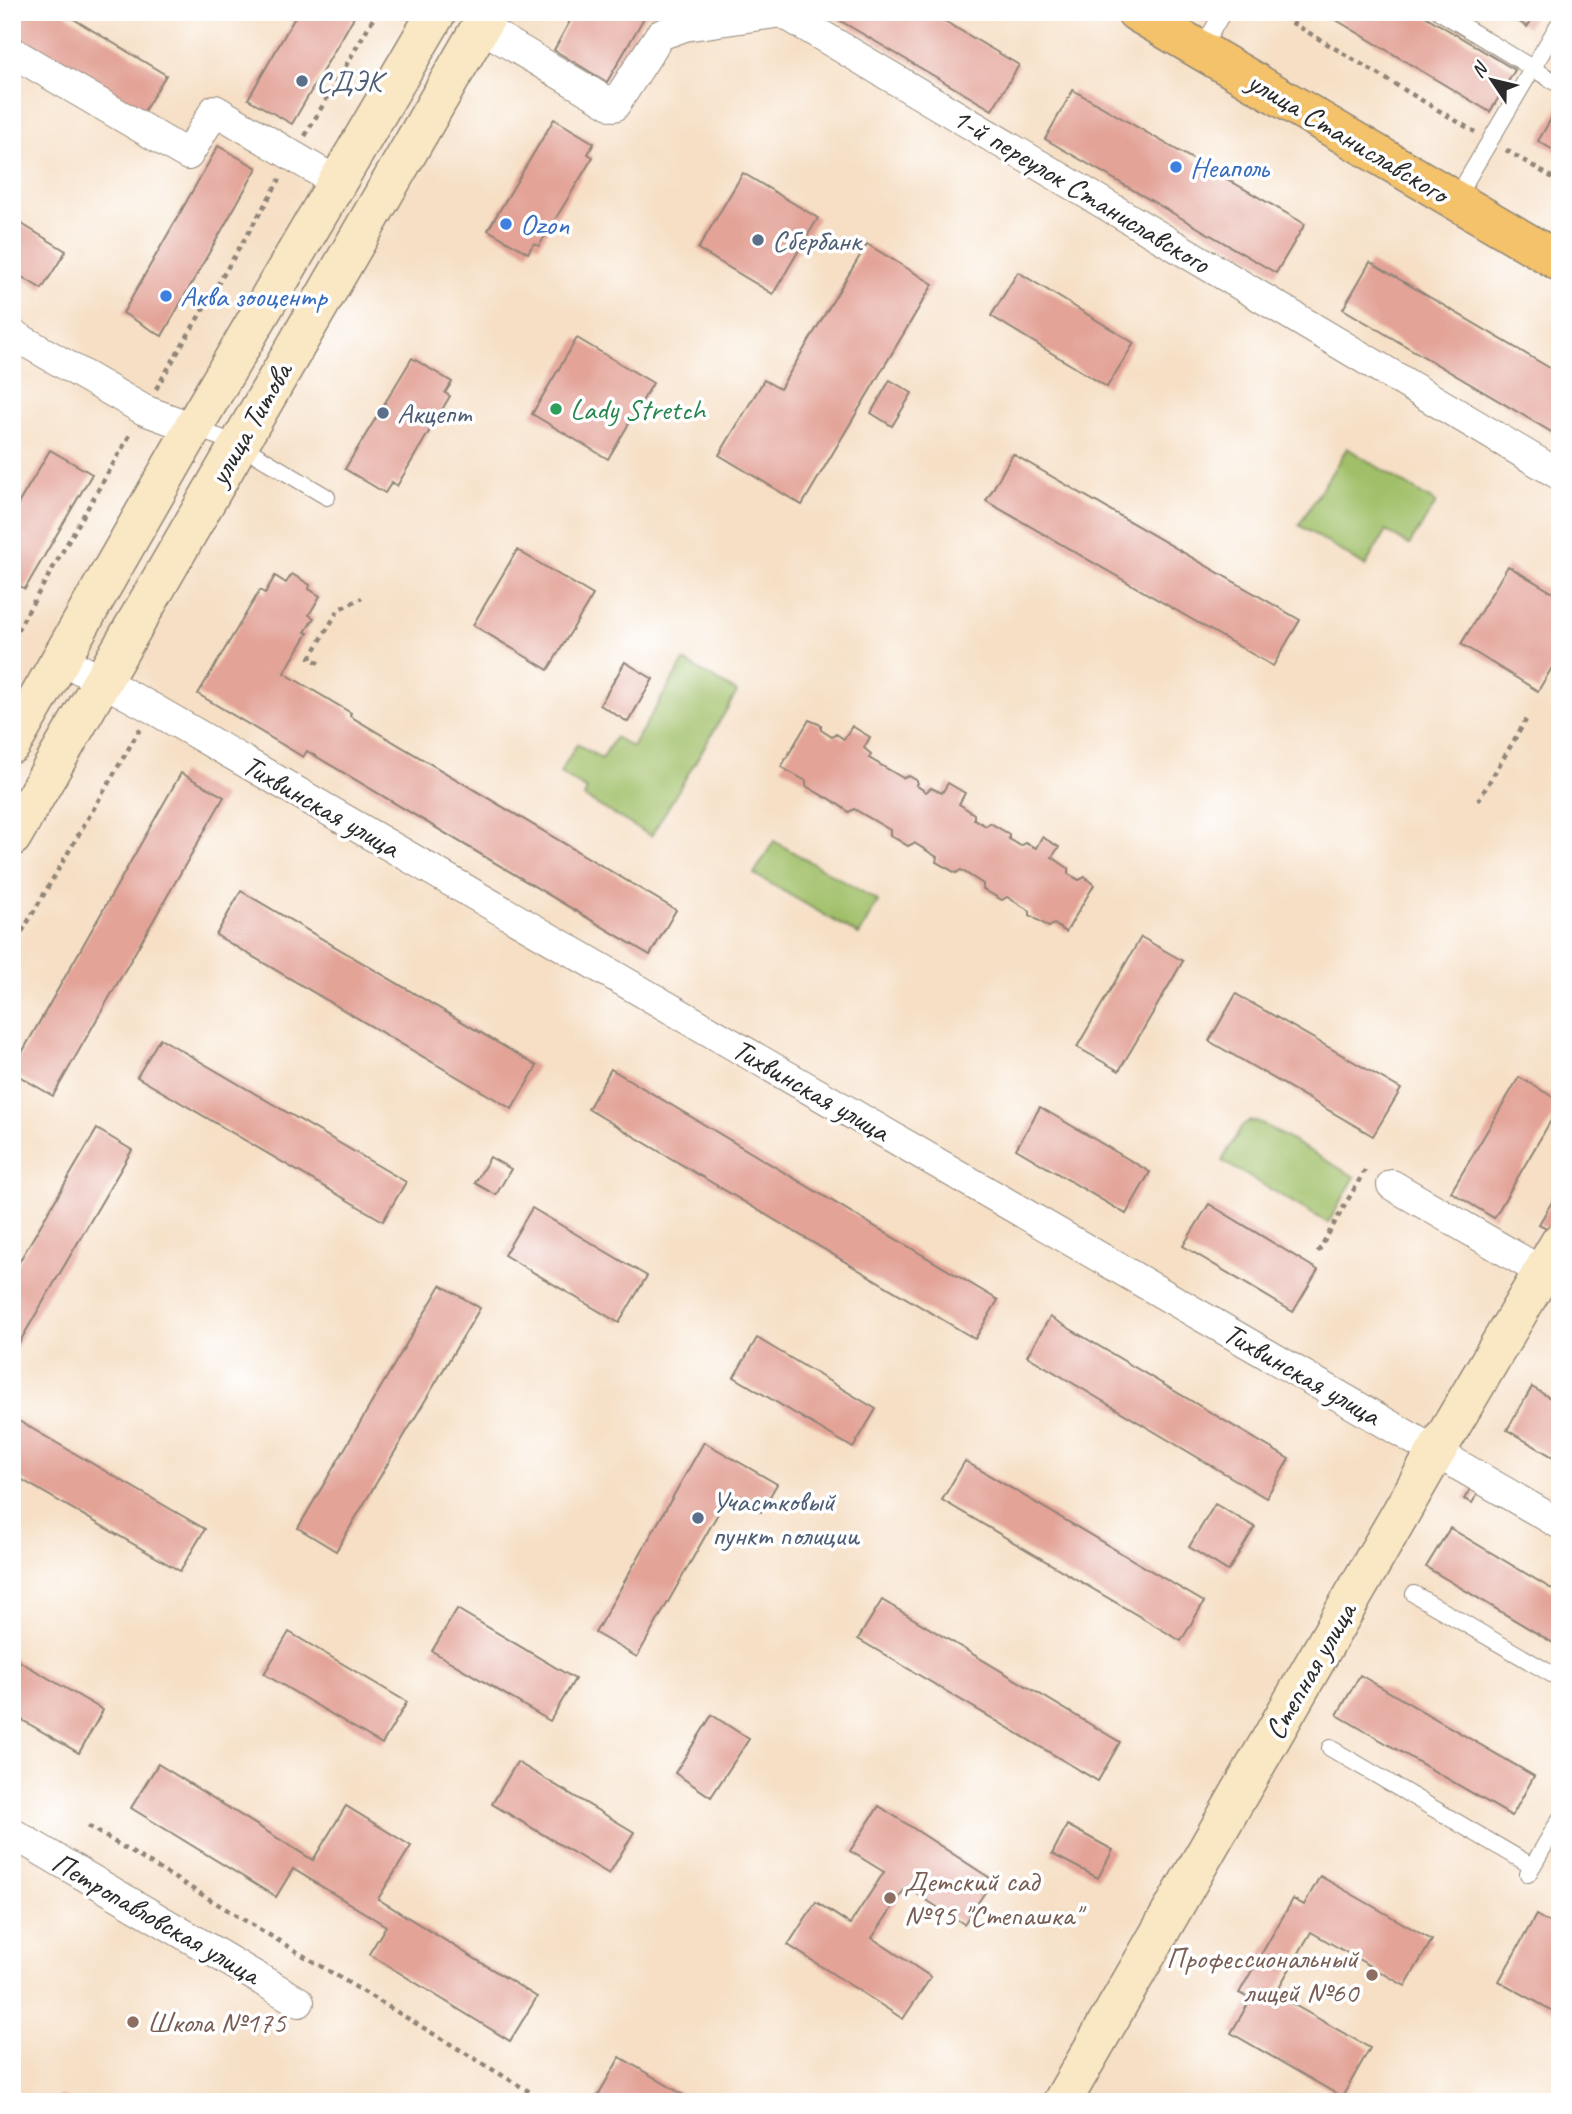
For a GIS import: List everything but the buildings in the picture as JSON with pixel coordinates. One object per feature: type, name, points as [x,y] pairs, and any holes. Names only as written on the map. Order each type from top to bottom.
[{"type":"main road","name":"улица Титова","points":[[12,744],[193,428],[437,12]]},
{"type":"main road","name":"улица Станиславского","points":[[1136,12],[1560,262]]},
{"type":"main road","name":"улица Титова","points":[[12,837],[485,19]]},
{"type":"main road","name":"Степная улица","points":[[1062,2102],[1436,1451],[1551,1257]]},
{"type":"street","name":"1-й переулок Станиславского","points":[[485,19],[614,106],[660,35],[685,26],[782,12],[1560,475]]},
{"type":"street","points":[[12,52],[188,155],[215,110],[292,158],[337,182]]},
{"type":"street","points":[[12,334],[144,410],[193,428]]},
{"type":"street","name":"Тихвинская улица","points":[[61,659],[257,769],[1560,1524]]},
{"type":"street","points":[[1392,1185],[1551,1257]]},
{"type":"street","name":"Петропавловская улица","points":[[12,1833],[299,2002]]},
{"type":"lane","points":[[1201,50],[1223,12]]},
{"type":"lane","points":[[1440,12],[1560,85]]},
{"type":"lane","points":[[1455,200],[1560,22]]},
{"type":"lane","points":[[193,428],[238,444],[327,497]]},
{"type":"lane","points":[[1414,1594],[1560,1679]]},
{"type":"lane","points":[[1330,1748],[1530,1870],[1560,1819]]},
{"type":"path","points":[[12,639],[377,12]]},
{"type":"path","points":[[1274,12],[1560,182]]},
{"type":"path","points":[[320,663],[310,658],[338,609],[362,597]]},
{"type":"path","points":[[1478,801],[1526,720]]},
{"type":"path","points":[[12,949],[142,726]]},
{"type":"path","points":[[1318,1252],[1365,1170]]},
{"type":"path","points":[[88,1826],[530,2092]]},
{"type":"green space","points":[[1347,448],[1436,503],[1409,545],[1386,531],[1365,566],[1299,525]]},
{"type":"green space","points":[[684,661],[737,692],[651,836],[584,797],[587,790],[560,773],[577,744],[602,759],[615,737],[632,747]]},
{"type":"green space","points":[[774,841],[878,901],[859,935],[754,874]]},
{"type":"green space","points":[[1249,1121],[1259,1122],[1355,1177],[1328,1223],[1222,1161],[1242,1126]]},
{"type":"place","name":"СДЭК","points":[[302,81]]},
{"type":"place","name":"Неаполь","points":[[1176,167]]},
{"type":"place","name":"Ozon","points":[[506,224]]},
{"type":"place","name":"Сбербанк","points":[[758,240]]},
{"type":"place","name":"Аква зооцентр","points":[[166,296]]},
{"type":"place","name":"Lady Stretch","points":[[556,409]]},
{"type":"place","name":"Акцепт","points":[[383,413]]},
{"type":"place","name":"Участковый пункт полиции","points":[[698,1518]]},
{"type":"place","name":"Детский сад №95 \"Степашка\"","points":[[890,1898]]},
{"type":"place","name":"Профессиональный лицей №60","points":[[1372,1975]]},
{"type":"place","name":"Школа №175","points":[[133,2022]]}]
